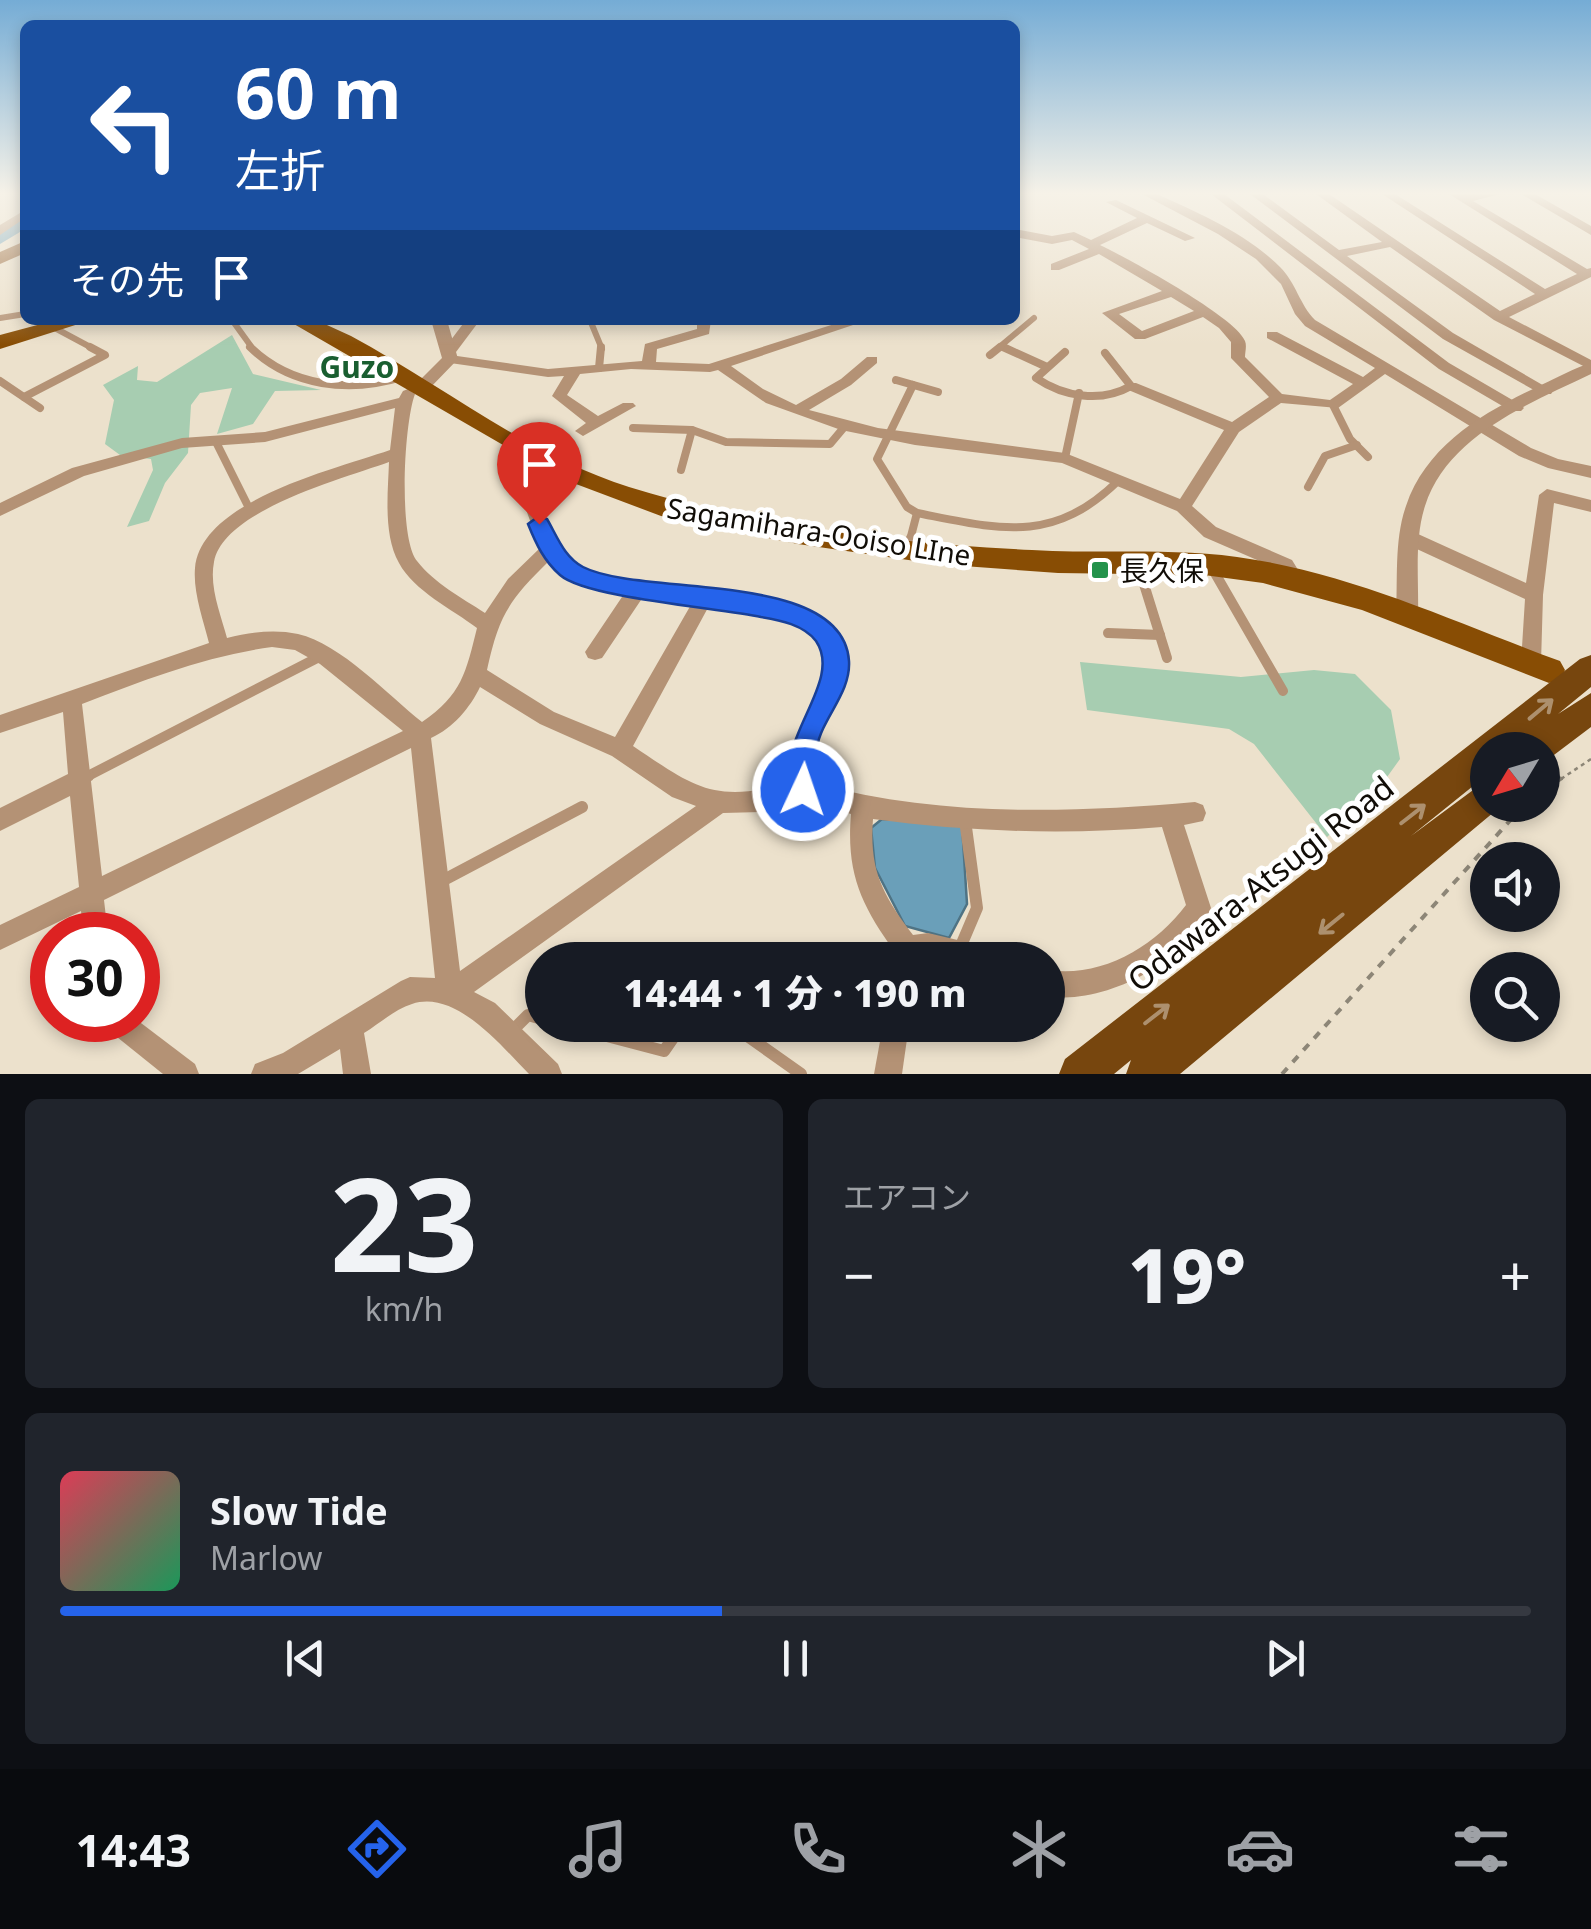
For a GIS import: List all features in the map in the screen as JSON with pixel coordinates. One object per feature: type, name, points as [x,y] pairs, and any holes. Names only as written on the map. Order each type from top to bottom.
[{"type":"highway","name":"Odawara-Atsugi Road","points":[[1514,732],[1591,668]]},
{"type":"highway","points":[[1560,733],[1591,706]]},
{"type":"highway","name":"Odawara-Atsugi Road","points":[[1080,1074],[1470,768]]},
{"type":"highway","points":[[1147,1074],[1470,810]]},
{"type":"main road","points":[[0,342],[56,325]]},
{"type":"main road","name":"Sagamihara-Ooiso LIne","points":[[306,325],[409,388],[614,492],[658,506],[908,551],[1034,562],[1209,564],[1294,578],[1407,615],[1540,667]]},
{"type":"street","points":[[1092,244],[1224,326],[1362,382]]},
{"type":"street","points":[[1055,268],[1099,244]]},
{"type":"street","points":[[1238,244],[1288,284],[1299,313],[1310,323],[1482,426],[1554,464],[1591,472]]},
{"type":"street","points":[[1282,244],[1444,366],[1516,408]]},
{"type":"street","points":[[1323,244],[1448,336],[1546,391]]},
{"type":"street","points":[[1336,254],[1392,244]]},
{"type":"street","points":[[1393,244],[1499,316],[1591,367]]},
{"type":"street","points":[[1465,244],[1545,295]]},
{"type":"street","points":[[1539,244],[1588,273]]},
{"type":"street","points":[[1499,316],[1588,273]]},
{"type":"street","points":[[1172,292],[1109,314],[1140,336],[1204,312]]},
{"type":"street","points":[[441,325],[450,354]]},
{"type":"street","points":[[2,505],[78,472],[182,443],[265,437],[409,388],[450,354],[470,325]]},
{"type":"street","points":[[649,366],[650,347],[704,331],[704,325]]},
{"type":"street","points":[[801,325],[813,334]]},
{"type":"street","points":[[450,354],[515,371],[710,368],[844,325]]},
{"type":"street","points":[[1260,339],[1238,358],[1278,398],[1333,405],[1386,367]]},
{"type":"street","points":[[798,410],[846,382],[872,360]]},
{"type":"street","points":[[720,364],[758,392],[846,425],[885,435],[1065,458],[1183,506],[1210,532],[1286,566],[1294,578]]},
{"type":"street","points":[[1407,615],[1414,511],[1423,484],[1440,458],[1482,426],[1591,367]]},
{"type":"street","points":[[575,370],[559,396],[590,427],[628,406]]},
{"type":"street","points":[[1131,386],[1233,428]]},
{"type":"street","points":[[409,388],[398,452],[399,540],[405,560],[487,626]]},
{"type":"street","points":[[1183,506],[1233,428],[1278,398]]},
{"type":"street","points":[[534,450],[528,456],[528,500],[550,550],[571,572],[599,583],[706,596],[779,610],[812,622],[825,634],[837,660],[833,683],[804,745],[803,790]]},
{"type":"street","points":[[219,645],[200,565],[207,550],[250,510],[398,452]]},
{"type":"street","points":[[1540,667],[1534,595],[1547,496],[1591,506]]},
{"type":"street","points":[[1412,539],[1534,595]]},
{"type":"street","points":[[0,938],[434,727],[464,698],[476,674],[487,626],[514,584],[550,550]]},
{"type":"street","points":[[596,652],[638,589]]},
{"type":"street","points":[[620,749],[706,596]]},
{"type":"street","points":[[0,724],[72,703],[219,645],[254,638],[296,641],[420,733],[450,994]]},
{"type":"street","points":[[476,674],[547,718],[620,749],[680,790],[719,803],[761,801],[803,790],[863,808],[965,820],[1182,814],[1199,908],[1191,922],[1129,968],[1086,988],[1065,986]]},
{"type":"street","points":[[72,703],[94,912]]},
{"type":"street","points":[[0,820],[81,779]]},
{"type":"street","points":[[450,994],[719,803]]},
{"type":"street","points":[[863,808],[858,855],[875,903],[899,942]]},
{"type":"street","points":[[265,1074],[410,990],[450,994],[486,1012],[548,1074]]},
{"type":"street","points":[[350,1028],[358,1074]]},
{"type":"street","points":[[144,1042],[185,1074]]},
{"type":"street","points":[[888,1074],[893,1042]]},
{"type":"lane","points":[[990,355],[1034,318]]},
{"type":"lane","points":[[235,325],[250,352],[286,375],[409,388]]},
{"type":"lane","points":[[592,325],[602,350],[599,368]]},
{"type":"lane","points":[[24,397],[104,356],[51,326]]},
{"type":"lane","points":[[1001,346],[1047,367]]},
{"type":"lane","points":[[1064,352],[1036,378],[1046,386],[1079,393],[1121,394],[1131,386],[1105,353]]},
{"type":"lane","points":[[896,380],[938,392]]},
{"type":"lane","points":[[0,381],[40,408]]},
{"type":"lane","points":[[912,385],[885,435],[877,459],[906,507],[917,513],[1027,532],[1048,528],[1101,501],[1118,480]]},
{"type":"lane","points":[[1065,458],[1079,393]]},
{"type":"lane","points":[[1333,405],[1368,458]]},
{"type":"lane","points":[[633,428],[692,430],[726,442],[830,444],[846,425]]},
{"type":"lane","points":[[681,470],[692,430]]},
{"type":"lane","points":[[216,442],[250,510]]},
{"type":"lane","points":[[1308,487],[1326,456],[1357,445]]},
{"type":"lane","points":[[908,551],[917,513]]},
{"type":"lane","points":[[1137,562],[1167,658]]},
{"type":"lane","points":[[1209,564],[1283,692]]},
{"type":"lane","points":[[1108,633],[1160,635]]},
{"type":"lane","points":[[81,779],[321,656]]},
{"type":"lane","points":[[438,883],[582,807]]},
{"type":"lane","points":[[963,942],[977,908],[965,820]]},
{"type":"lane","points":[[508,1035],[525,1018]]},
{"type":"lane","points":[[630,1042],[664,1051],[670,1042]]},
{"type":"lane","points":[[756,1042],[801,1074]]},
{"type":"path","points":[[1560,779],[1591,759]]},
{"type":"path","points":[[1282,1074],[1509,822]]},
{"type":"green space","points":[[232,335],[253,374],[321,390],[275,391],[253,424],[217,434],[232,388],[200,393],[191,405],[188,453],[165,483],[149,521],[127,527],[153,470],[151,459],[120,455],[105,444],[114,400],[103,385],[138,366],[137,380],[157,382]]},
{"type":"green space","points":[[1080,662],[1241,677],[1314,670],[1355,674],[1391,710],[1400,759],[1377,791],[1327,837],[1254,744],[1229,729],[1087,710]]},
{"type":"water","points":[[882,819],[962,824],[967,904],[949,938],[905,926],[875,868],[871,828]]},
{"type":"place","name":"長久保","points":[[1100,570]]},
{"type":"district","name":"Guzo","points":[[357,366]]},
{"type":"route","points":[[539,524],[550,550],[571,572],[599,583],[706,596],[779,610],[812,622],[825,634],[837,660],[833,683],[804,745],[803,790]]}]
